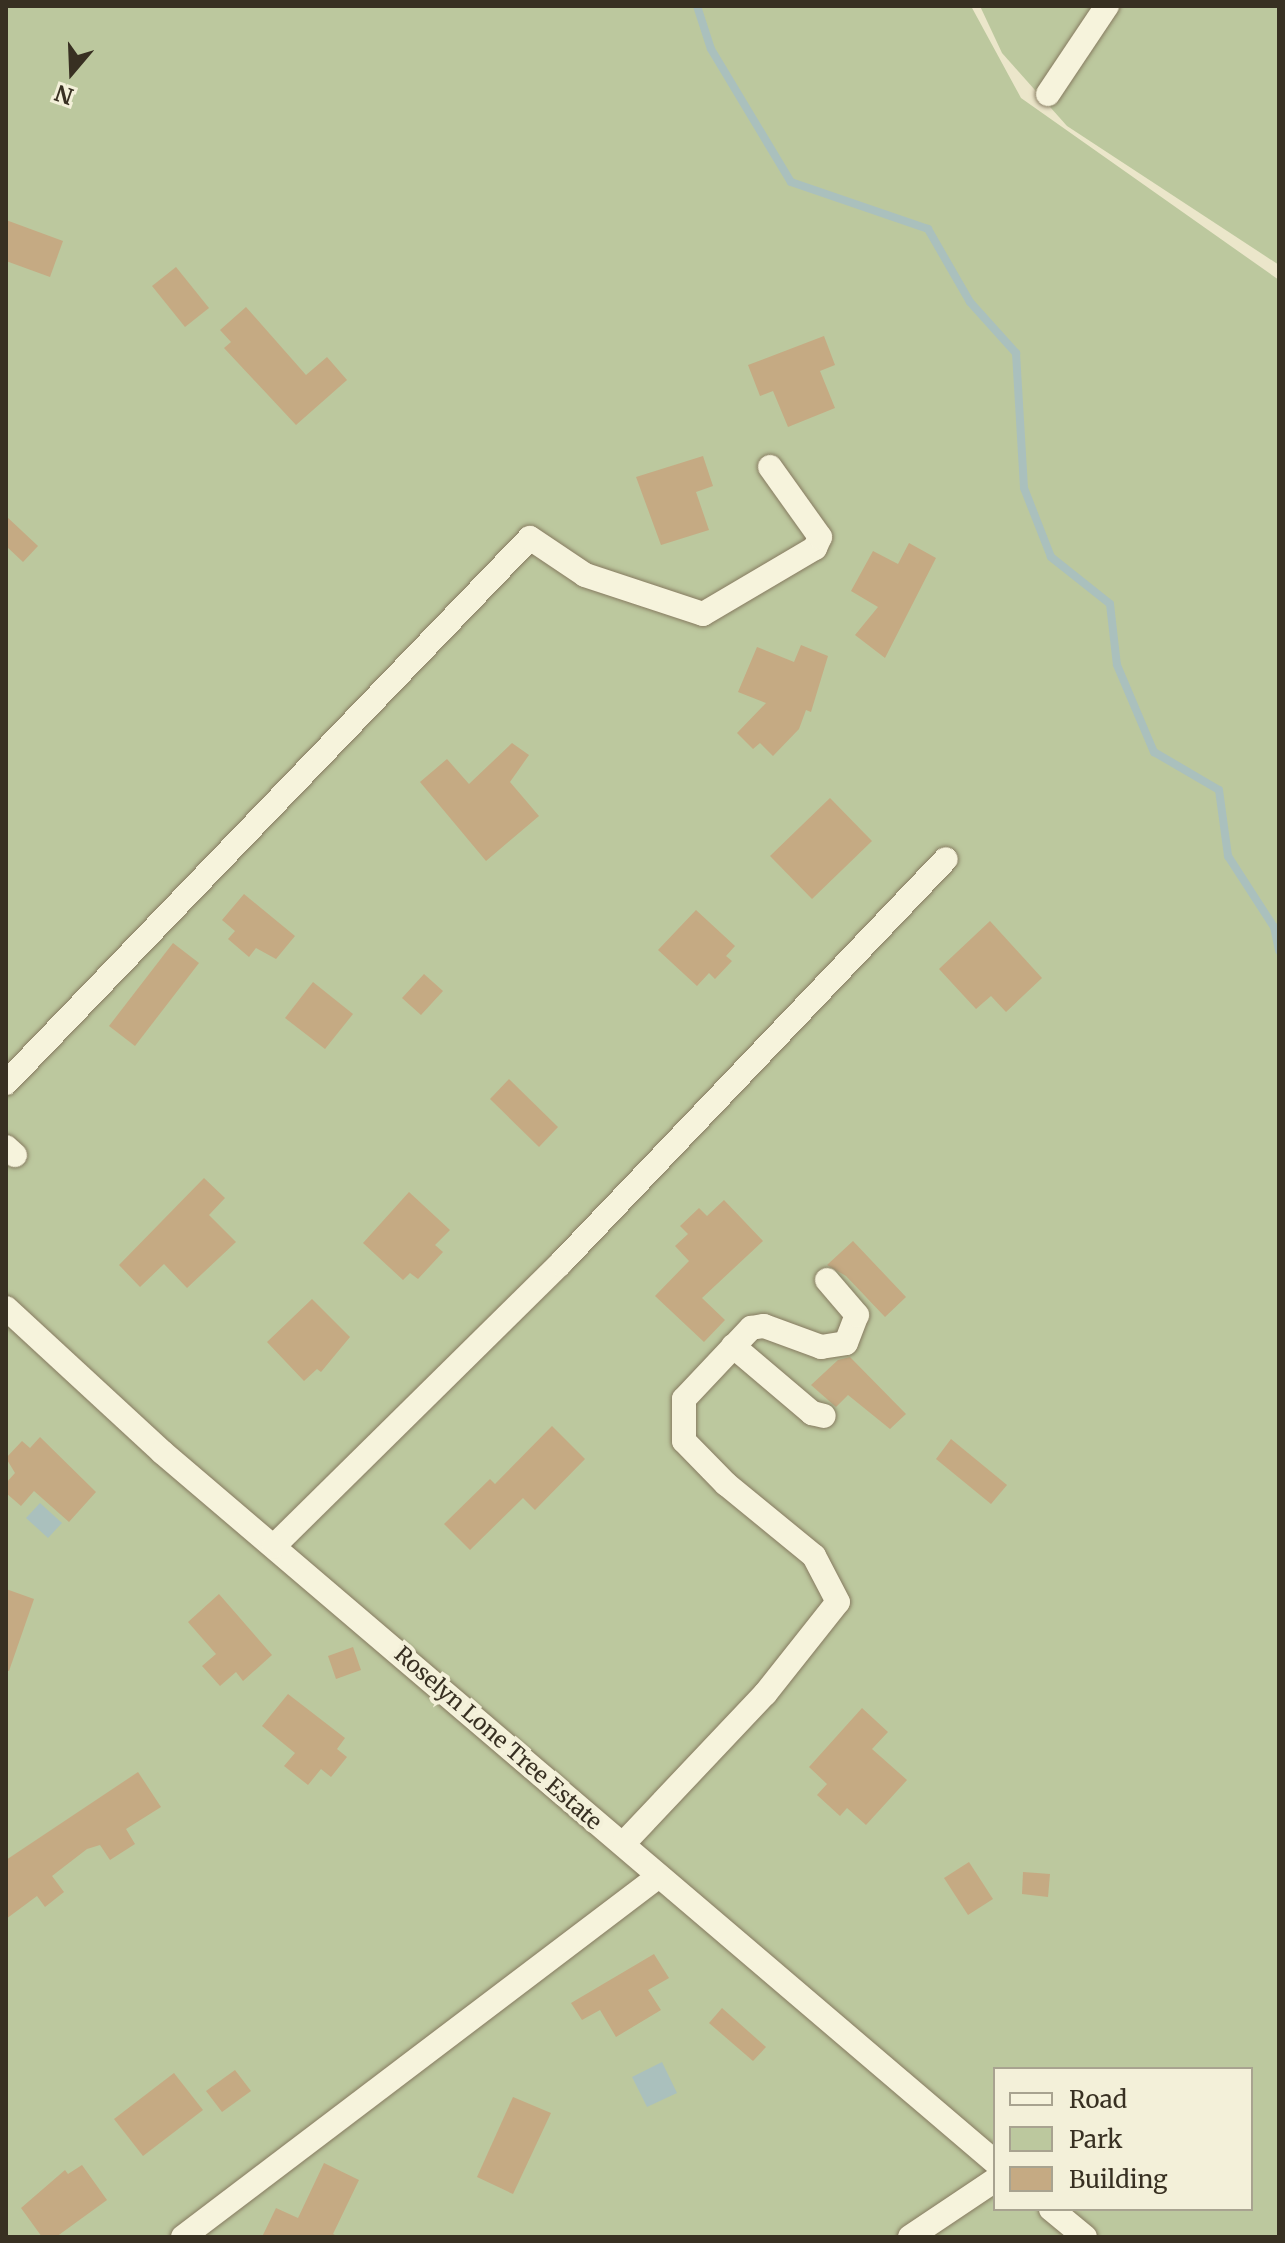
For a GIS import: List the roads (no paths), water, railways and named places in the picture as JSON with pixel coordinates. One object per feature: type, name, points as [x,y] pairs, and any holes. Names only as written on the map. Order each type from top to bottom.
[{"type":"street","points":[[1048,94],[1107,6]]},
{"type":"street","points":[[6,1083],[530,538],[585,575],[703,614],[815,548],[820,537],[770,467]]},
{"type":"street","points":[[274,1546],[560,1264],[946,859]]},
{"type":"street","points":[[623,1844],[765,1694],[838,1602],[814,1556],[726,1484],[684,1441],[684,1399],[733,1346],[758,1326],[821,1347],[846,1343],[857,1315],[827,1280]]},
{"type":"street","name":"Roselyn Lone Tree Estate","points":[[6,1308],[162,1452],[993,2160]]},
{"type":"street","points":[[733,1346],[812,1413],[824,1416]]},
{"type":"street","points":[[183,2237],[659,1876]]},
{"type":"street","points":[[910,2237],[993,2181]]},
{"type":"street","points":[[1053,2211],[1085,2237]]},
{"type":"water","points":[[40,1503],[62,1523],[48,1538],[26,1518]]},
{"type":"water","points":[[662,2062],[677,2093],[647,2107],[632,2077]]},
{"type":"waterway","points":[[697,6],[711,49],[791,182],[928,229],[970,302],[1016,353],[1024,488],[1051,557],[1110,604],[1117,665],[1154,752],[1219,790],[1228,856],[1274,927],[1279,950]]}]
